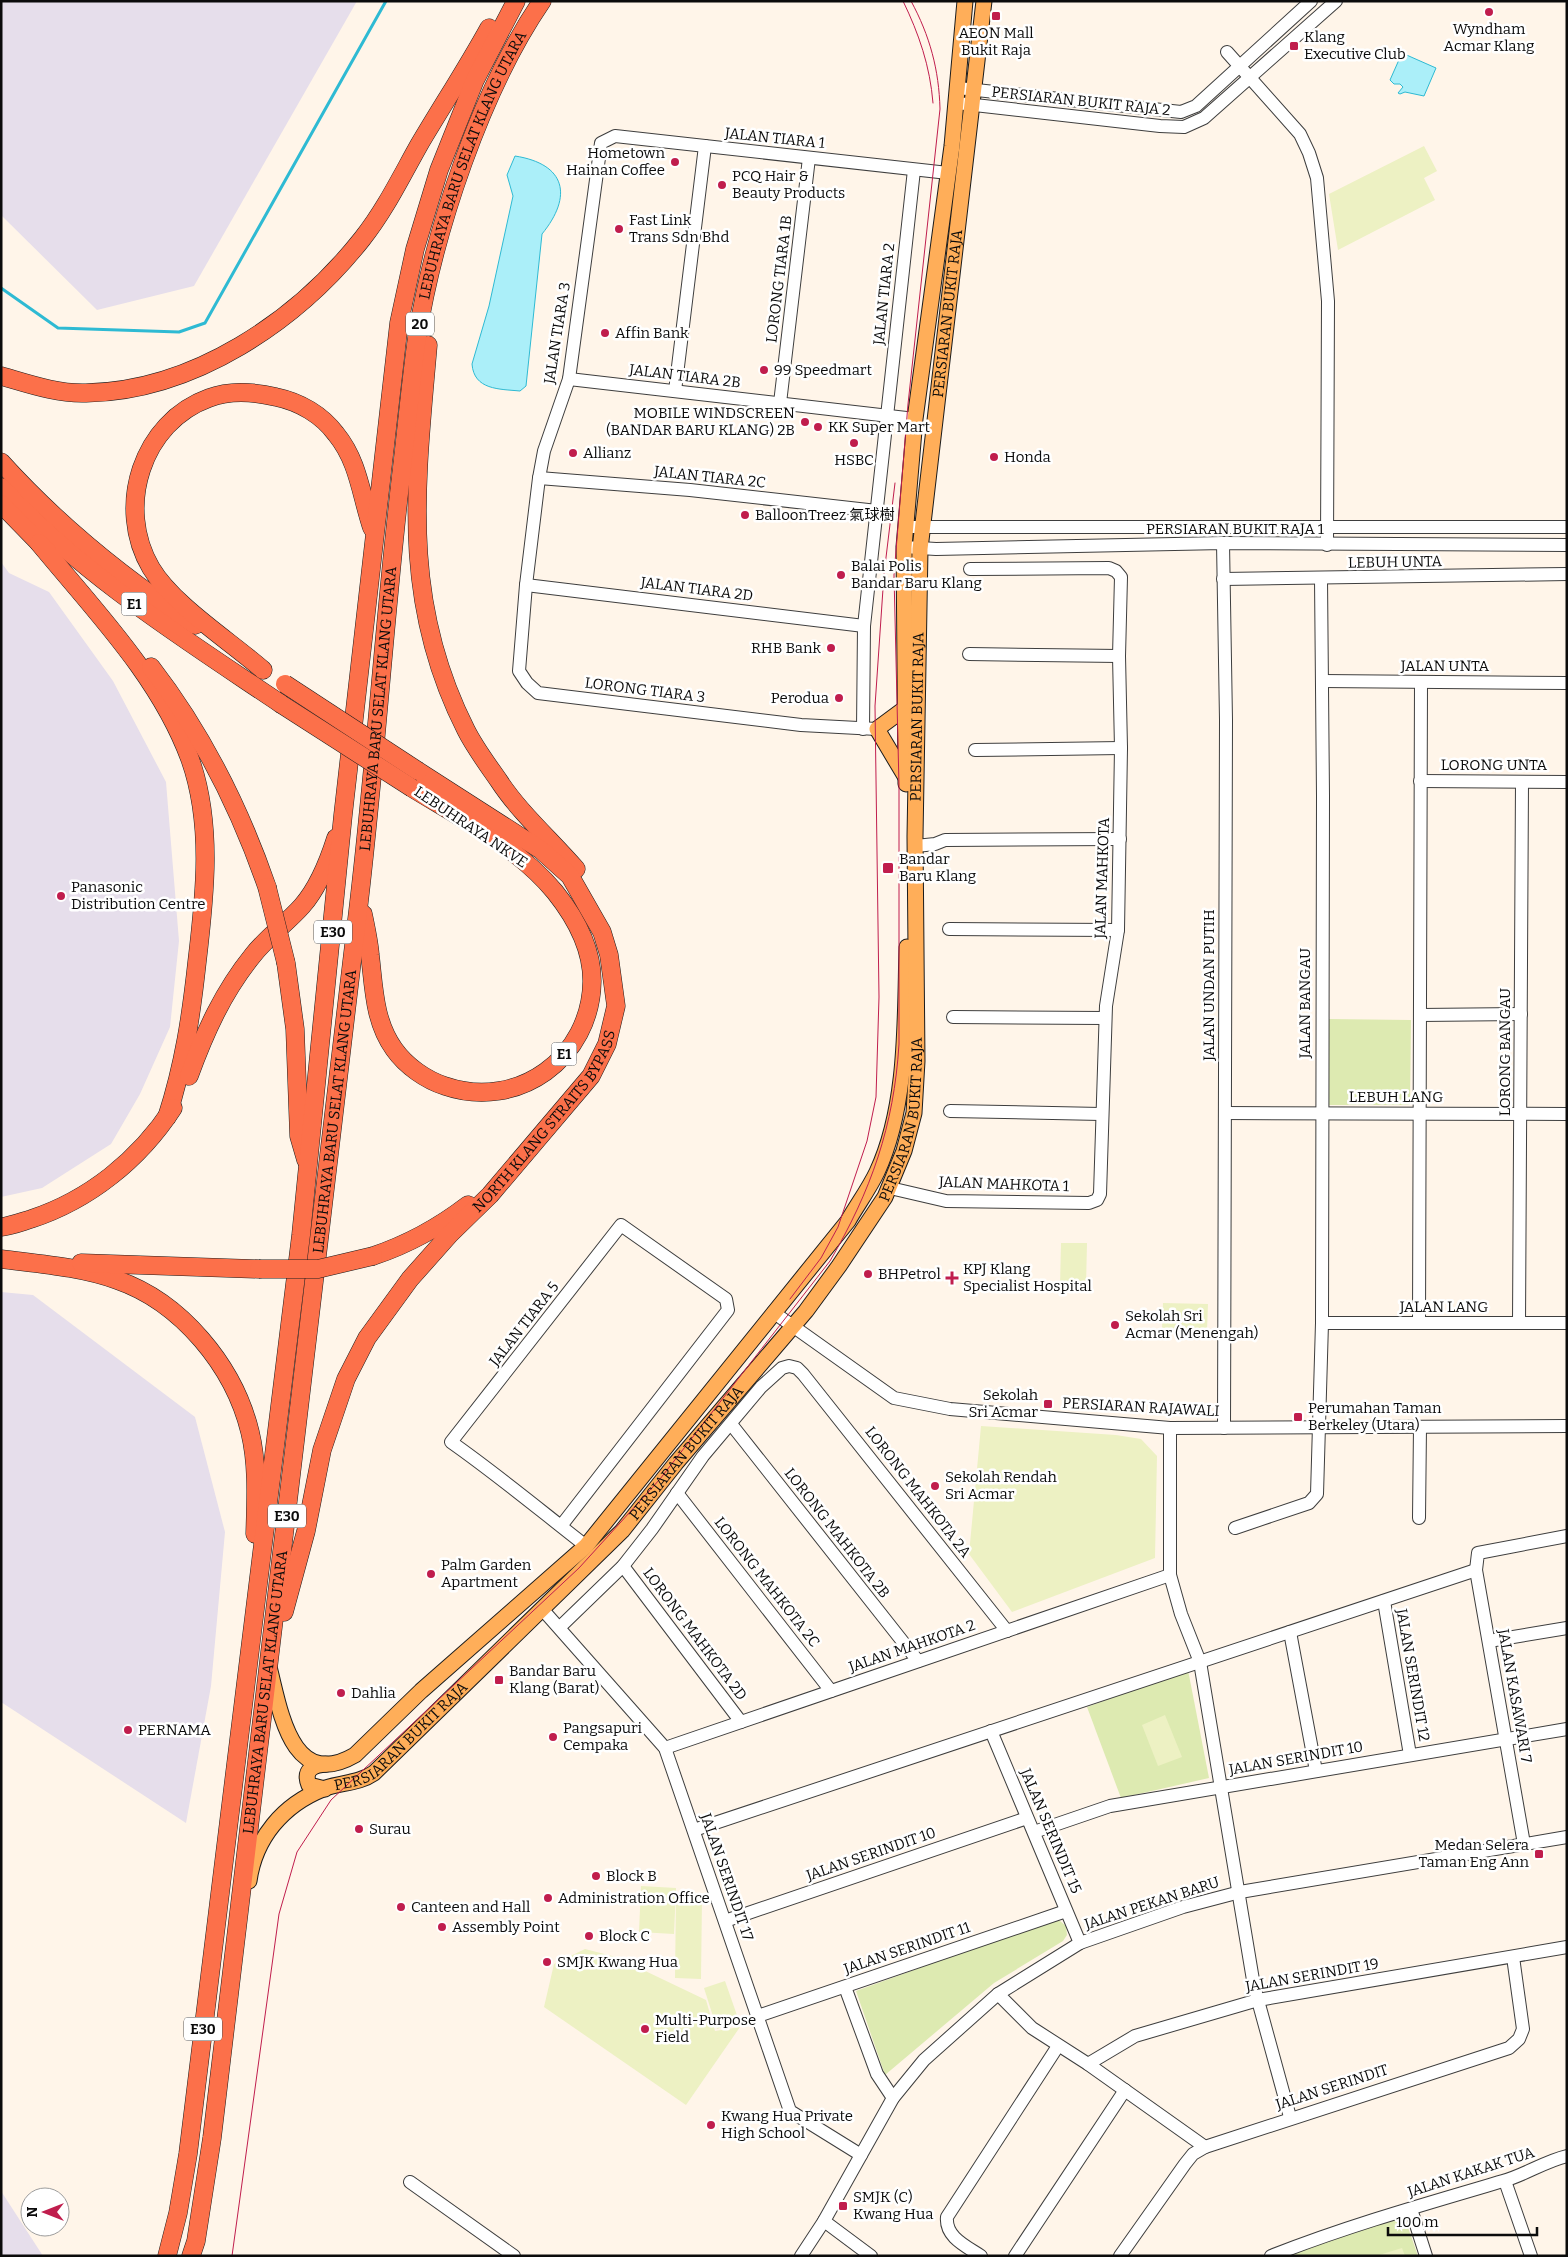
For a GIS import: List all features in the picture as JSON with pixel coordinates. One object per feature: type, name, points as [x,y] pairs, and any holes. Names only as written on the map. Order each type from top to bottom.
[{"type":"highway","points":[[1,376],[42,389],[85,393],[141,388],[199,366],[229,352],[296,308],[329,277],[375,221],[503,1]]},
{"type":"highway","name":"LEBUHRAYA BARU SELAT KLANG UTARA","points":[[168,2256],[178,2213],[188,2154],[232,1778],[256,1609],[308,1168],[374,534],[399,323],[415,249],[440,170],[475,80],[516,1]]},
{"type":"highway","name":"LEBUHRAYA BARU SELAT KLANG UTARA","points":[[194,2251],[212,2138],[230,1973],[269,1666],[360,894],[395,522],[418,334],[435,255],[453,194],[474,137],[502,71],[542,1]]},
{"type":"highway","points":[[435,255],[415,520],[418,571],[425,614],[436,658],[466,731],[500,783],[588,883],[597,899],[610,929],[618,962],[619,978],[616,1006]]},
{"type":"highway","points":[[263,670],[180,600],[151,568],[144,552],[137,532],[135,513],[137,483],[145,458],[161,432],[185,410],[223,394],[266,394],[298,404],[327,423],[344,445],[358,472],[363,502],[374,534]]},
{"type":"highway","name":"E30","points":[[1,462],[28,492],[111,567],[142,591],[263,670]]},
{"type":"highway","name":"LEBUHRAYA NKVE","points":[[1,487],[78,560],[132,603],[281,704],[516,855],[538,873],[574,920],[589,957],[592,980],[590,1006],[583,1023],[562,1056],[531,1081],[514,1089],[493,1093],[474,1094],[456,1090],[422,1076],[394,1050],[385,1034],[374,1001],[370,956],[360,894]]},
{"type":"highway","points":[[1,504],[112,618],[167,687],[196,733],[244,827],[267,887],[286,963],[296,1029],[299,1136],[308,1168]]},
{"type":"highway","points":[[39,543],[144,674],[169,714],[190,760],[202,803],[206,846],[201,927],[188,1036],[181,1074],[167,1117]]},
{"type":"highway","name":"NORTH KLANG STRAITS BYPASS","points":[[263,670],[541,850],[570,876],[602,932],[609,955],[616,1006],[607,1044],[591,1076],[513,1169],[410,1279],[367,1338],[346,1379],[322,1450],[306,1531],[269,1666]]},
{"type":"highway","points":[[1,1227],[41,1216],[92,1191],[114,1174],[167,1117],[179,1100],[214,1014],[229,986],[254,953],[303,905],[316,886],[344,815]]},
{"type":"highway","points":[[40,1264],[90,1263],[318,1270],[400,1247],[432,1231],[513,1169]]},
{"type":"highway","points":[[1,1259],[93,1273],[144,1291],[184,1323],[204,1342],[241,1400],[251,1433],[256,1476],[253,1575],[256,1609]]},
{"type":"highway","name":"LEBUHRAYA BARU SELAT KLANG UTARA","points":[[164,2256],[178,2213]]},
{"type":"main road","name":"PERSIARAN BUKIT RAJA","points":[[269,1666],[286,1731],[294,1746],[308,1760],[327,1764],[337,1764],[355,1756],[421,1691],[586,1546],[848,1221],[876,1172],[889,1138],[900,1078],[906,995],[904,548],[914,419],[948,174],[965,1]]},
{"type":"main road","name":"PERSIARAN BUKIT RAJA","points":[[230,1973],[245,1916],[251,1869],[259,1845],[266,1832],[298,1802],[325,1789],[355,1783],[374,1773],[544,1610],[622,1531],[792,1326],[839,1266],[890,1188],[904,1151],[914,1113],[917,1062],[916,841],[920,549],[984,1]]},
{"type":"main road","points":[[904,709],[870,729],[906,777]]},
{"type":"main road","points":[[325,1789],[309,1785],[307,1774],[309,1769],[314,1766],[327,1764]]},
{"type":"street","name":"PERSIARAN BUKIT RAJA 2","points":[[974,98],[1181,112],[1196,106],[1311,1]]},
{"type":"street","name":"PERSIARAN BUKIT RAJA 2","points":[[957,96],[1160,126],[1184,127],[1204,118],[1336,1]]},
{"type":"street","points":[[1227,52],[1239,68],[1300,134],[1310,153],[1316,178],[1328,301],[1327,545]]},
{"type":"street","name":"JALAN TIARA 1","points":[[601,143],[615,136],[948,174]]},
{"type":"street","name":"JALAN TIARA 3","points":[[526,585],[544,452],[569,379],[601,143]]},
{"type":"street","points":[[675,391],[705,146]]},
{"type":"street","name":"LORONG TIARA 1B","points":[[780,403],[809,158]]},
{"type":"street","name":"JALAN TIARA 2","points":[[870,729],[864,626],[914,170]]},
{"type":"street","name":"JALAN TIARA 2B","points":[[569,379],[914,419]]},
{"type":"street","name":"JALAN TIARA 2C","points":[[539,478],[690,490],[876,511]]},
{"type":"street","name":"PERSIARAN BUKIT RAJA 1","points":[[906,527],[1567,527]]},
{"type":"street","name":"PERSIARAN BUKIT RAJA 1","points":[[904,548],[1223,543],[1567,545]]},
{"type":"street","name":"JALAN UNDAN PUTIH","points":[[1223,543],[1226,720],[1224,1428]]},
{"type":"street","name":"JALAN MAHKOTA","points":[[970,569],[1109,568],[1116,571],[1121,577],[1118,930],[1105,1018],[1100,1194],[1096,1200],[1089,1203]]},
{"type":"street","name":"LEBUH UNTA","points":[[1224,579],[1567,574]]},
{"type":"street","name":"JALAN BANGAU","points":[[1236,1528],[1308,1503],[1317,1494],[1322,1323],[1321,579]]},
{"type":"street","name":"JALAN TIARA 2D","points":[[526,585],[864,626]]},
{"type":"street","name":"LORONG TIARA 3","points":[[526,585],[519,671],[527,683],[538,693],[801,725],[870,729]]},
{"type":"street","points":[[969,654],[1119,656]]},
{"type":"street","name":"JALAN UNTA","points":[[1322,681],[1567,683]]},
{"type":"street","points":[[1419,1323],[1421,682]]},
{"type":"street","points":[[975,750],[1121,748]]},
{"type":"street","name":"LORONG UNTA","points":[[1420,781],[1567,782]]},
{"type":"street","name":"LORONG BANGAU","points":[[1519,1323],[1522,782]]},
{"type":"street","points":[[916,841],[935,836],[945,840],[1120,839]]},
{"type":"street","points":[[949,929],[1118,930]]},
{"type":"street","points":[[1420,1015],[1521,1014]]},
{"type":"street","points":[[952,1017],[1105,1018]]},
{"type":"street","points":[[950,1111],[1102,1114]]},
{"type":"street","name":"LEBUH LANG","points":[[1225,1113],[1567,1114]]},
{"type":"street","name":"JALAN MAHKOTA 1","points":[[890,1188],[946,1201],[1089,1203]]},
{"type":"street","name":"JALAN TIARA 5","points":[[621,1225],[726,1299],[728,1310],[560,1526],[524,1495],[451,1442],[621,1225]]},
{"type":"street","name":"PERSIARAN RAJAWALI","points":[[773,1312],[894,1398],[950,1409],[1170,1428],[1567,1426]]},
{"type":"street","name":"JALAN LANG","points":[[1322,1323],[1567,1323]]},
{"type":"street","name":"LORONG MAHKOTA 2A","points":[[731,1424],[761,1387],[782,1368],[789,1366],[797,1368],[1007,1631]]},
{"type":"street","points":[[560,1627],[623,1566],[703,1456],[731,1424]]},
{"type":"street","name":"LORONG MAHKOTA 2B","points":[[731,1424],[918,1661]]},
{"type":"street","points":[[1419,1518],[1420,1427]]},
{"type":"street","points":[[1170,1428],[1170,1575],[1181,1614],[1200,1662],[1258,2000],[1290,2117]]},
{"type":"street","name":"LORONG MAHKOTA 2C","points":[[677,1493],[831,1691]]},
{"type":"street","points":[[560,1526],[586,1546]]},
{"type":"street","name":"JALAN KASAWARI 7","points":[[1524,1844],[1476,1570],[1478,1553],[1567,1536]]},
{"type":"street","name":"LORONG MAHKOTA 2D","points":[[623,1566],[741,1722]]},
{"type":"street","points":[[694,1830],[1476,1570]]},
{"type":"street","name":"JALAN MAHKOTA 2","points":[[665,1748],[1170,1575]]},
{"type":"street","name":"JALAN SERINDIT 12","points":[[1384,1601],[1410,1755]]},
{"type":"street","name":"JALAN SERINDIT 17","points":[[544,1610],[665,1748],[790,2111],[861,2155]]},
{"type":"street","points":[[1489,1641],[1567,1628]]},
{"type":"street","points":[[1290,1632],[1316,1771]]},
{"type":"street","name":"JALAN SERINDIT 10","points":[[1034,1832],[1110,1806],[1567,1729]]},
{"type":"street","name":"JALAN SERINDIT 15","points":[[991,1731],[1080,1943]]},
{"type":"street","name":"JALAN SERINDIT 10","points":[[725,1921],[1027,1818]]},
{"type":"street","name":"JALAN PEKAN BARU","points":[[801,2256],[824,2221],[893,2098],[924,2060],[998,1994],[1080,1943],[1183,1907],[1240,1892],[1567,1837]]},
{"type":"street","name":"JALAN SERINDIT 11","points":[[758,2016],[1066,1911]]},
{"type":"street","name":"JALAN SERINDIT 19","points":[[1088,2064],[1135,2036],[1258,2000],[1561,1948]]},
{"type":"street","name":"JALAN SERINDIT","points":[[1120,2256],[1185,2164],[1193,2154],[1205,2147],[1290,2117],[1509,2048],[1519,2039],[1524,2029],[1513,1957]]},
{"type":"street","points":[[845,1986],[877,2074],[893,2098]]},
{"type":"street","points":[[998,1994],[1032,2028],[1088,2064],[1205,2147]]},
{"type":"street","points":[[981,2256],[952,2236],[946,2224],[947,2217],[1058,2046]]},
{"type":"street","points":[[1015,2256],[1125,2090]]},
{"type":"street","name":"JALAN KAKAK TUA","points":[[1271,2256],[1322,2236],[1465,2191],[1505,2181],[1567,2156]]},
{"type":"street","points":[[1505,2181],[1531,2256]]},
{"type":"street","points":[[410,2182],[514,2256]]},
{"type":"street","points":[[1411,2208],[1426,2256]]},
{"type":"street","points":[[824,2221],[872,2256]]},
{"type":"shaded area","points":[[1,1],[357,1],[194,286],[97,310],[1,215]]},
{"type":"shaded area","points":[[1,562],[9,573],[49,592],[113,681],[166,782],[179,941],[170,1027],[140,1094],[111,1144],[42,1188],[1,1197]]},
{"type":"shaded area","points":[[1,1292],[33,1295],[195,1417],[225,1532],[211,1686],[186,1823],[1,1702]]},
{"type":"shaded area","points":[[1,2191],[20,2220],[20,2237],[31,2237],[43,2256],[1,2256]]},
{"type":"green space","points":[[1424,146],[1437,171],[1424,178],[1435,200],[1338,250],[1329,194]]},
{"type":"green space","points":[[1329,1019],[1411,1020],[1410,1105],[1328,1105]]},
{"type":"green space","points":[[1061,1243],[1087,1243],[1086,1287],[1060,1287]]},
{"type":"green space","points":[[1163,1303],[1208,1304],[1207,1330],[1162,1329]]},
{"type":"green space","points":[[981,1426],[1116,1435],[1141,1439],[1157,1456],[1155,1558],[1012,1612],[969,1554]]},
{"type":"green space","points":[[1188,1670],[1209,1778],[1121,1798],[1087,1707]]},
{"type":"green space","points":[[1165,1715],[1182,1757],[1158,1766],[1142,1725]]},
{"type":"green space","points":[[641,1886],[676,1888],[674,1934],[639,1932]]},
{"type":"green space","points":[[676,1897],[702,1898],[701,1979],[675,1978]]},
{"type":"green space","points":[[1052,1920],[1060,1921],[1066,1926],[1067,1935],[1063,1941],[994,1983],[885,2075],[856,1991]]},
{"type":"green space","name":"Multi-Purpose Field","points":[[585,1949],[616,1957],[706,2000],[715,2031],[740,2027],[686,2105],[544,2007],[554,1964]]},
{"type":"green space","points":[[725,1981],[739,2021],[717,2029],[704,1988]]},
{"type":"green space","points":[[1404,2216],[1418,2256],[1271,2256]]},
{"type":"green space","points":[[1402,2248],[1405,2256],[1379,2255]]},
{"type":"water","points":[[1402,53],[1436,68],[1424,96],[1405,92],[1400,94],[1398,93],[1403,87],[1400,84],[1394,84],[1390,80]]},
{"type":"water","points":[[515,156],[532,160],[545,166],[554,174],[559,184],[561,195],[552,220],[542,234],[526,386],[520,391],[496,388],[483,383],[477,379],[472,364],[489,306],[513,196],[507,175]]},
{"type":"waterway","points":[[1,288],[58,328],[179,332],[205,323],[386,1]]},
{"type":"tram line","points":[[903,1],[923,50],[932,89],[933,103]]},
{"type":"tram line","points":[[232,2256],[279,1914],[297,1852],[331,1800],[579,1568],[660,1479],[830,1261],[845,1235],[869,1183],[878,1157],[892,1103],[899,1044],[899,786],[894,575],[908,404],[940,109],[938,81],[932,54],[918,14],[911,1]]},
{"type":"tram line","points":[[790,1299],[821,1258],[838,1227],[867,1141],[876,1097],[879,997],[875,706],[884,574],[895,483]]},
{"type":"place","name":"Wyndham Acmar Klang","points":[[1489,12]]},
{"type":"place","name":"AEON Mall Bukit Raja","points":[[996,16]]},
{"type":"place","name":"Klang Executive Club","points":[[1294,46]]},
{"type":"place","name":"Hometown Hainan Coffee","points":[[675,162]]},
{"type":"place","name":"PCQ Hair & Beauty Products","points":[[722,185]]},
{"type":"place","name":"Fast Link Trans Sdn Bhd","points":[[619,229]]},
{"type":"place","name":"Affin Bank","points":[[605,333]]},
{"type":"place","name":"99 Speedmart","points":[[764,370]]},
{"type":"place","name":"MOBILE WINDSCREEN (BANDAR BARU KLANG) 2B","points":[[805,422]]},
{"type":"place","name":"KK Super Mart","points":[[818,427]]},
{"type":"place","name":"HSBC","points":[[854,443]]},
{"type":"place","name":"Allianz","points":[[573,453]]},
{"type":"place","name":"Honda","points":[[994,457]]},
{"type":"place","name":"BalloonTreez 氣球樹","points":[[745,515]]},
{"type":"place","name":"Balai Polis Bandar Baru Klang","points":[[841,575]]},
{"type":"place","name":"RHB Bank","points":[[831,648]]},
{"type":"place","name":"Perodua","points":[[839,698]]},
{"type":"place","name":"Bandar Baru Klang","points":[[888,868]]},
{"type":"place","name":"Panasonic Distribution Centre","points":[[61,896]]},
{"type":"place","name":"BHPetrol","points":[[868,1274]]},
{"type":"place","name":"KPJ Klang Specialist Hospital","points":[[952,1278]]},
{"type":"place","name":"Sekolah Sri Acmar (Menengah)","points":[[1115,1325]]},
{"type":"place","name":"Sekolah Sri Acmar","points":[[1048,1404]]},
{"type":"place","name":"Perumahan Taman Berkeley (Utara)","points":[[1298,1417]]},
{"type":"place","name":"Sekolah Rendah Sri Acmar","points":[[935,1486]]},
{"type":"place","name":"Palm Garden Apartment","points":[[431,1574]]},
{"type":"place","name":"Bandar Baru Klang (Barat)","points":[[499,1680]]},
{"type":"place","name":"Dahlia","points":[[341,1693]]},
{"type":"place","name":"PERNAMA","points":[[128,1730]]},
{"type":"place","name":"Pangsapuri Cempaka","points":[[553,1737]]},
{"type":"place","name":"Surau","points":[[359,1829]]},
{"type":"place","name":"Medan Selera Taman Eng Ann","points":[[1539,1854]]},
{"type":"place","name":"Block B","points":[[596,1876]]},
{"type":"place","name":"Administration Office","points":[[548,1898]]},
{"type":"place","name":"Canteen and Hall","points":[[401,1907]]},
{"type":"place","name":"Assembly Point","points":[[442,1927]]},
{"type":"place","name":"Block C","points":[[589,1936]]},
{"type":"place","name":"SMJK Kwang Hua","points":[[547,1962]]},
{"type":"place","name":"Multi-Purpose Field","points":[[645,2029]]},
{"type":"place","name":"Kwang Hua Private High School","points":[[711,2125]]},
{"type":"place","name":"SMJK (C) Kwang Hua","points":[[843,2206]]}]
